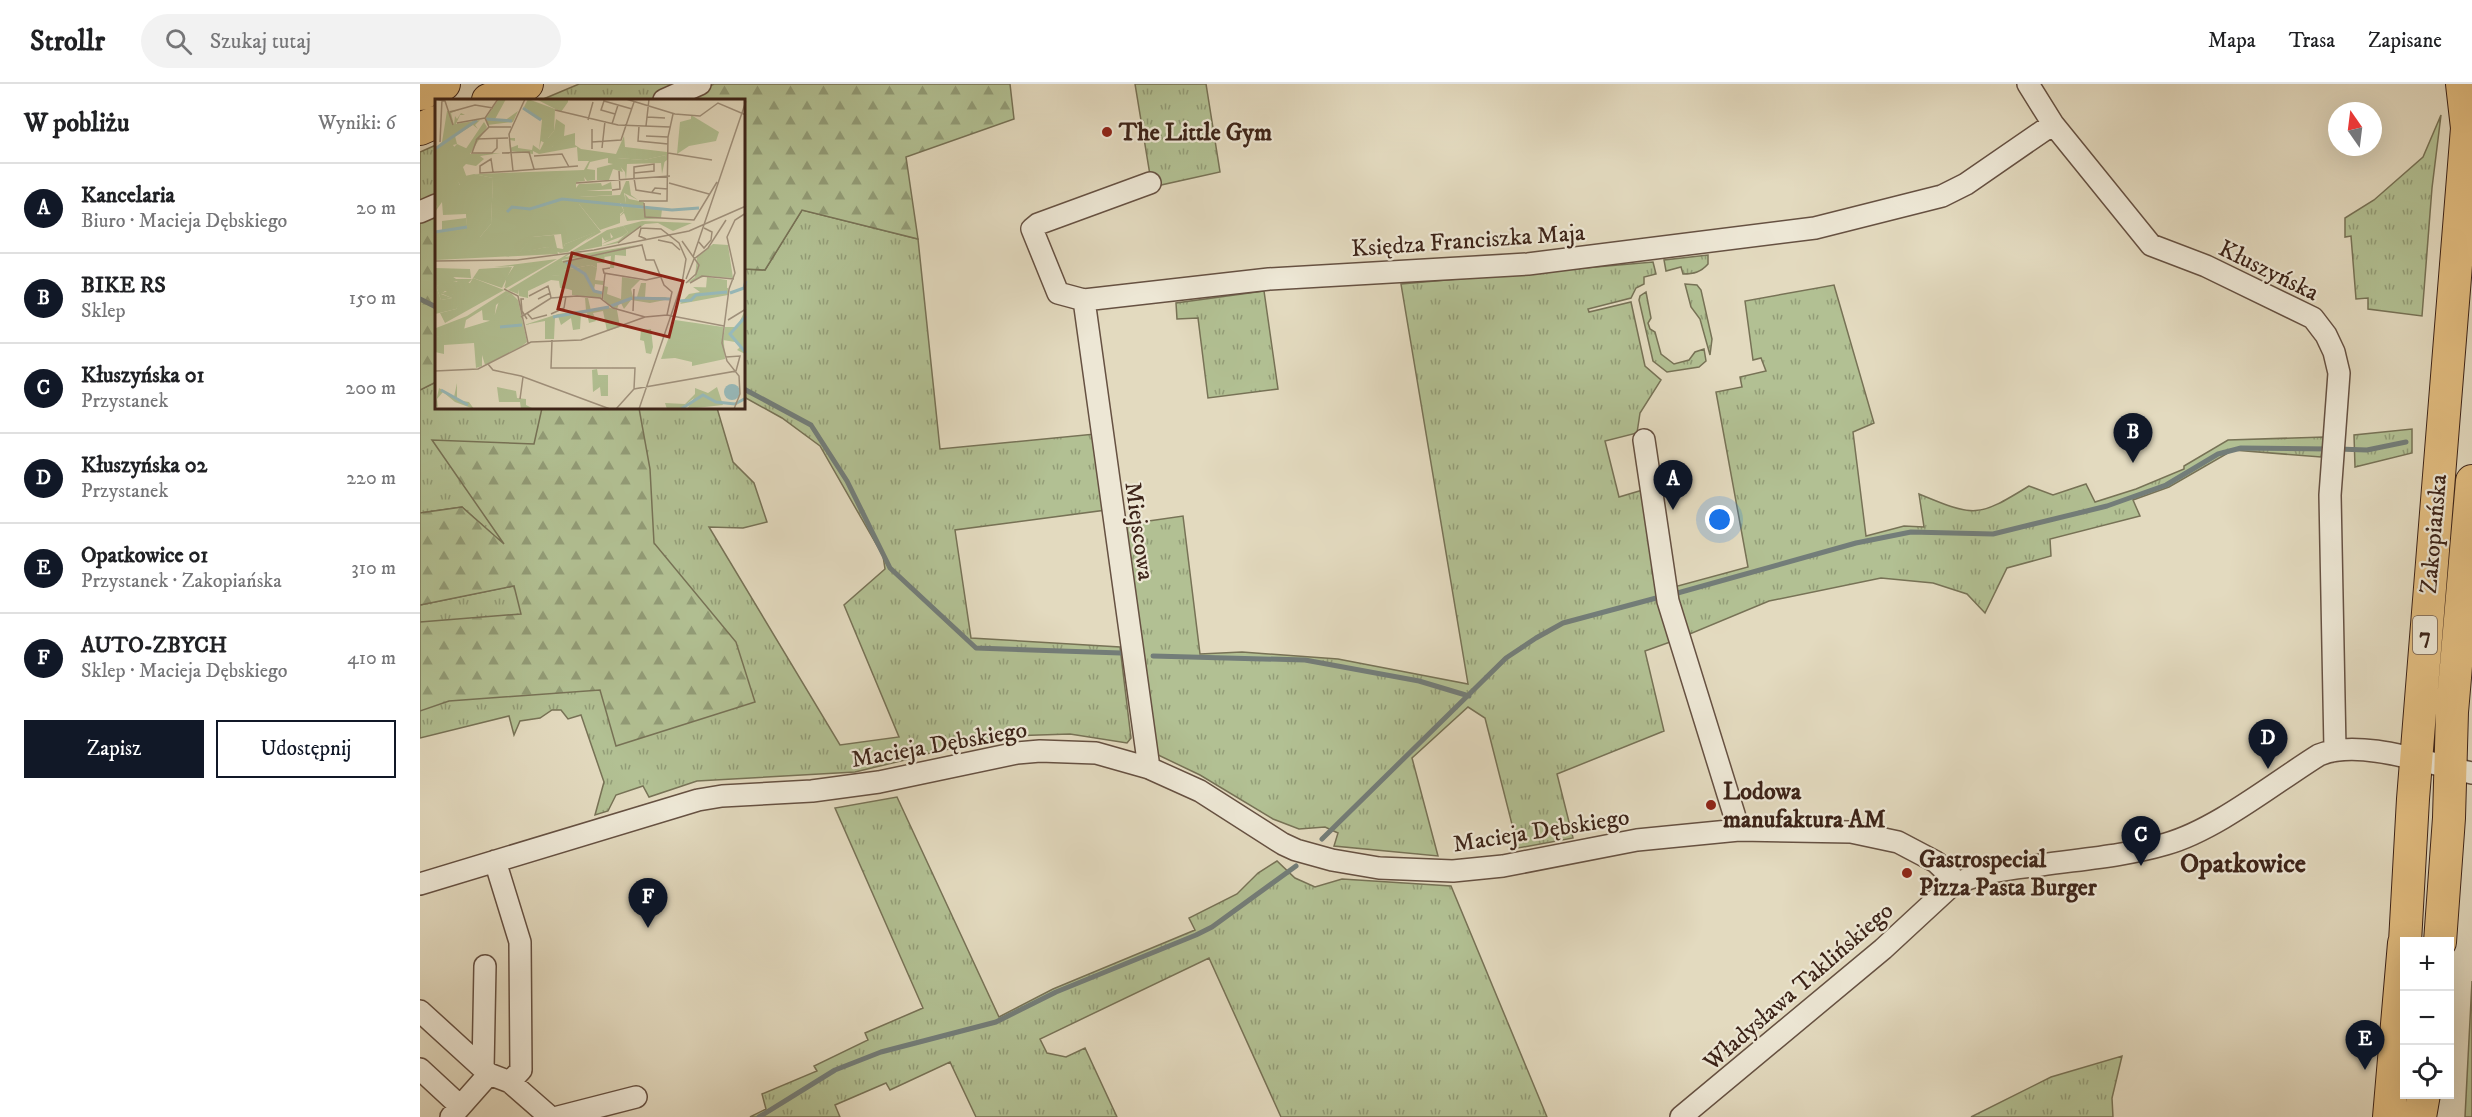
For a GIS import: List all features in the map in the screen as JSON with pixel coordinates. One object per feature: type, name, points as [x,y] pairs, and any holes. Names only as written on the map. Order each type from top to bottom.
[{"type":"highway","points":[[420,94],[444,84]]},
{"type":"highway","points":[[490,99],[527,84]]},
{"type":"highway","name":"Zakopiańska","points":[[2404,937],[2416,759],[2467,128],[2462,84]]},
{"type":"highway","points":[[420,129],[435,122]]},
{"type":"highway","name":"Zakopiańska","points":[[2441,937],[2461,771],[2454,684],[2472,481]]},
{"type":"highway","name":"Zakopiańska","points":[[2389,1117],[2400,989]]},
{"type":"highway","points":[[2420,1117],[2423,1099]]},
{"type":"street","points":[[666,99],[700,84]]},
{"type":"street","name":"Kłuszyńska","points":[[2028,84],[2053,124],[2151,245],[2206,266],[2313,318],[2326,335],[2334,352],[2339,373],[2330,495],[2335,749]]},
{"type":"street","name":"Księdza Franciszka Maja","points":[[1150,183],[1038,224],[1032,229],[1058,293],[1084,300],[1269,279],[1528,264],[1815,228],[1942,196],[1966,184],[2053,124]]},
{"type":"street","points":[[420,212],[435,205]]},
{"type":"street","name":"Miejscowa","points":[[1084,300],[1149,768]]},
{"type":"street","points":[[1644,440],[1668,601],[1739,830]]},
{"type":"street","points":[[2335,749],[2416,759],[2461,771]]},
{"type":"street","name":"Władysława Taklińskiego","points":[[1681,1117],[1958,883],[1992,871],[2132,853],[2169,843],[2205,828],[2311,760],[2335,749]]},
{"type":"street","name":"Macieja Dębskiego","points":[[420,884],[698,800],[722,796],[812,791],[879,782],[1017,753],[1040,751],[1096,753],[1149,768],[1200,791],[1283,844],[1332,860],[1379,868],[1453,871],[1503,866],[1637,840],[1739,830],[1851,832],[1893,841],[1936,862],[1958,883]]},
{"type":"street","points":[[495,861],[520,942],[521,1070],[510,1082]]},
{"type":"street","points":[[420,1069],[455,1112],[486,1071],[485,966]]},
{"type":"street","points":[[420,1011],[486,1071],[510,1082],[550,1117]]},
{"type":"street","points":[[558,1117],[636,1096]]},
{"type":"green space","points":[[579,84],[687,84],[654,99],[543,99]]},
{"type":"green space","points":[[714,84],[1010,84],[1014,119],[906,157],[918,239],[802,210],[765,270],[746,269],[746,99],[680,99]]},
{"type":"green space","points":[[1135,84],[1206,84],[1220,172],[1152,187]]},
{"type":"green space","points":[[2441,115],[2432,188],[2422,316],[2368,309],[2368,298],[2356,299],[2351,236],[2345,237],[2345,218],[2374,200],[2423,157]]},
{"type":"green space","points":[[435,145],[435,197],[420,204],[420,152]]},
{"type":"green space","points":[[802,210],[918,239],[940,449],[1095,434],[1106,510],[955,530],[971,638],[1120,647],[1131,738],[1127,743],[1070,734],[1010,736],[917,754],[909,759],[855,772],[697,781],[649,797],[643,786],[616,795],[608,811],[595,815],[604,782],[581,715],[568,719],[561,710],[552,710],[540,718],[520,721],[514,735],[509,716],[420,738],[420,605],[542,580],[462,507],[420,513],[420,390],[435,382],[435,410],[718,410],[733,462],[754,483],[767,522],[743,528],[709,527],[840,745],[899,737],[844,605],[885,569],[883,556],[820,446],[782,418],[746,398],[746,269],[765,270]]},
{"type":"green space","points":[[435,211],[435,382],[420,390],[420,218]]},
{"type":"green space","points":[[1708,255],[1708,264],[1697,272],[1683,274],[1681,267],[1666,271],[1664,260]]},
{"type":"green space","points":[[1653,262],[1656,274],[1644,277],[1644,284],[1636,288],[1631,298],[1588,309],[1589,312],[1631,302],[1645,366],[1661,380],[1640,413],[1637,433],[1605,441],[1619,497],[1646,489],[1673,641],[1645,651],[1664,731],[1557,774],[1573,838],[1518,848],[1485,718],[1468,707],[1412,758],[1438,856],[1334,846],[1338,833],[1325,827],[1299,829],[1273,819],[1200,775],[1154,753],[1121,525],[1183,516],[1200,654],[1242,652],[1338,659],[1468,684],[1401,284]]},
{"type":"green space","points":[[1685,284],[1697,285],[1701,290],[1712,339],[1710,355],[1700,319],[1691,307]]},
{"type":"green space","points":[[1834,285],[1874,423],[1853,432],[1866,536],[1904,526],[1924,527],[1919,494],[1952,507],[1976,511],[1998,504],[2029,486],[2053,495],[2086,484],[2095,502],[2136,489],[2184,469],[2184,466],[2228,440],[2324,437],[2321,457],[2233,450],[2169,487],[2133,500],[2140,516],[2050,539],[2051,556],[2007,568],[1985,613],[1967,594],[1933,583],[1881,578],[1769,601],[1685,636],[1674,587],[1748,567],[1716,392],[1742,387],[1740,377],[1766,371],[1761,358],[1753,360],[1745,301]]},
{"type":"green space","points":[[1264,291],[1278,389],[1208,398],[1198,318],[1177,319],[1176,303]]},
{"type":"green space","points":[[1646,292],[1651,318],[1648,323],[1650,329],[1655,332],[1661,354],[1674,364],[1689,360],[1695,352],[1704,349],[1706,361],[1699,367],[1667,372],[1653,361],[1639,300],[1640,296]]},
{"type":"green space","points":[[542,410],[639,410],[650,469],[654,543],[736,642],[755,702],[616,746],[600,690],[449,701],[420,711],[420,622],[521,614],[514,586],[420,605],[420,513],[462,507],[504,544],[432,440],[534,444]]},
{"type":"green space","points":[[2412,429],[2412,453],[2355,467],[2354,435]]},
{"type":"green space","points":[[897,797],[999,1017],[1053,989],[1195,930],[1189,918],[1237,894],[1258,873],[1277,861],[1295,878],[1315,887],[1342,879],[1451,886],[1547,1117],[1281,1117],[1209,958],[1040,1039],[1047,1053],[1066,1057],[1085,1048],[1117,1117],[976,1117],[950,1062],[890,1090],[886,1083],[835,1105],[840,1117],[750,1117],[766,1109],[762,1094],[817,1071],[814,1066],[868,1040],[865,1033],[923,1008],[835,808]]},
{"type":"green space","points":[[2472,981],[2472,1117],[2465,1117]]},
{"type":"green space","points":[[2122,1056],[2112,1098],[2113,1117],[1971,1117],[2051,1077]]},
{"type":"waterway","points":[[420,299],[435,306]]},
{"type":"waterway","points":[[746,390],[811,425],[847,481],[890,568],[976,648],[1121,653]]},
{"type":"waterway","points":[[2338,449],[2367,450],[2406,442]]},
{"type":"waterway","points":[[1674,594],[1856,543],[1911,532],[1993,534],[2107,506],[2166,485],[2218,454],[2241,448],[2329,449]]},
{"type":"waterway","points":[[1322,839],[1506,658],[1563,623],[1660,597]]},
{"type":"waterway","points":[[1153,656],[1305,660],[1419,681],[1469,696]]},
{"type":"waterway","points":[[759,1117],[835,1070],[881,1052],[996,1022],[1056,992],[1196,935],[1212,927],[1296,866]]},
{"type":"place","name":"The Little Gym","points":[[1107,132]]},
{"type":"place","name":"BIKE RS","points":[[2133,463]]},
{"type":"place","name":"Kancelaria","points":[[1673,510]]},
{"type":"place","name":"Kłuszyńska 02","points":[[2268,769]]},
{"type":"place","name":"Lodowa manufaktura AM","points":[[1711,805]]},
{"type":"place","name":"Kłuszyńska 01","points":[[2141,866]]},
{"type":"place","name":"Gastrospecial Pizza Pasta Burger","points":[[1907,873]]},
{"type":"place","name":"AUTO-ZBYCH","points":[[648,928]]},
{"type":"place","name":"Opatkowice 01","points":[[2365,1070]]},
{"type":"district","name":"Opatkowice","points":[[2243,863]]}]
